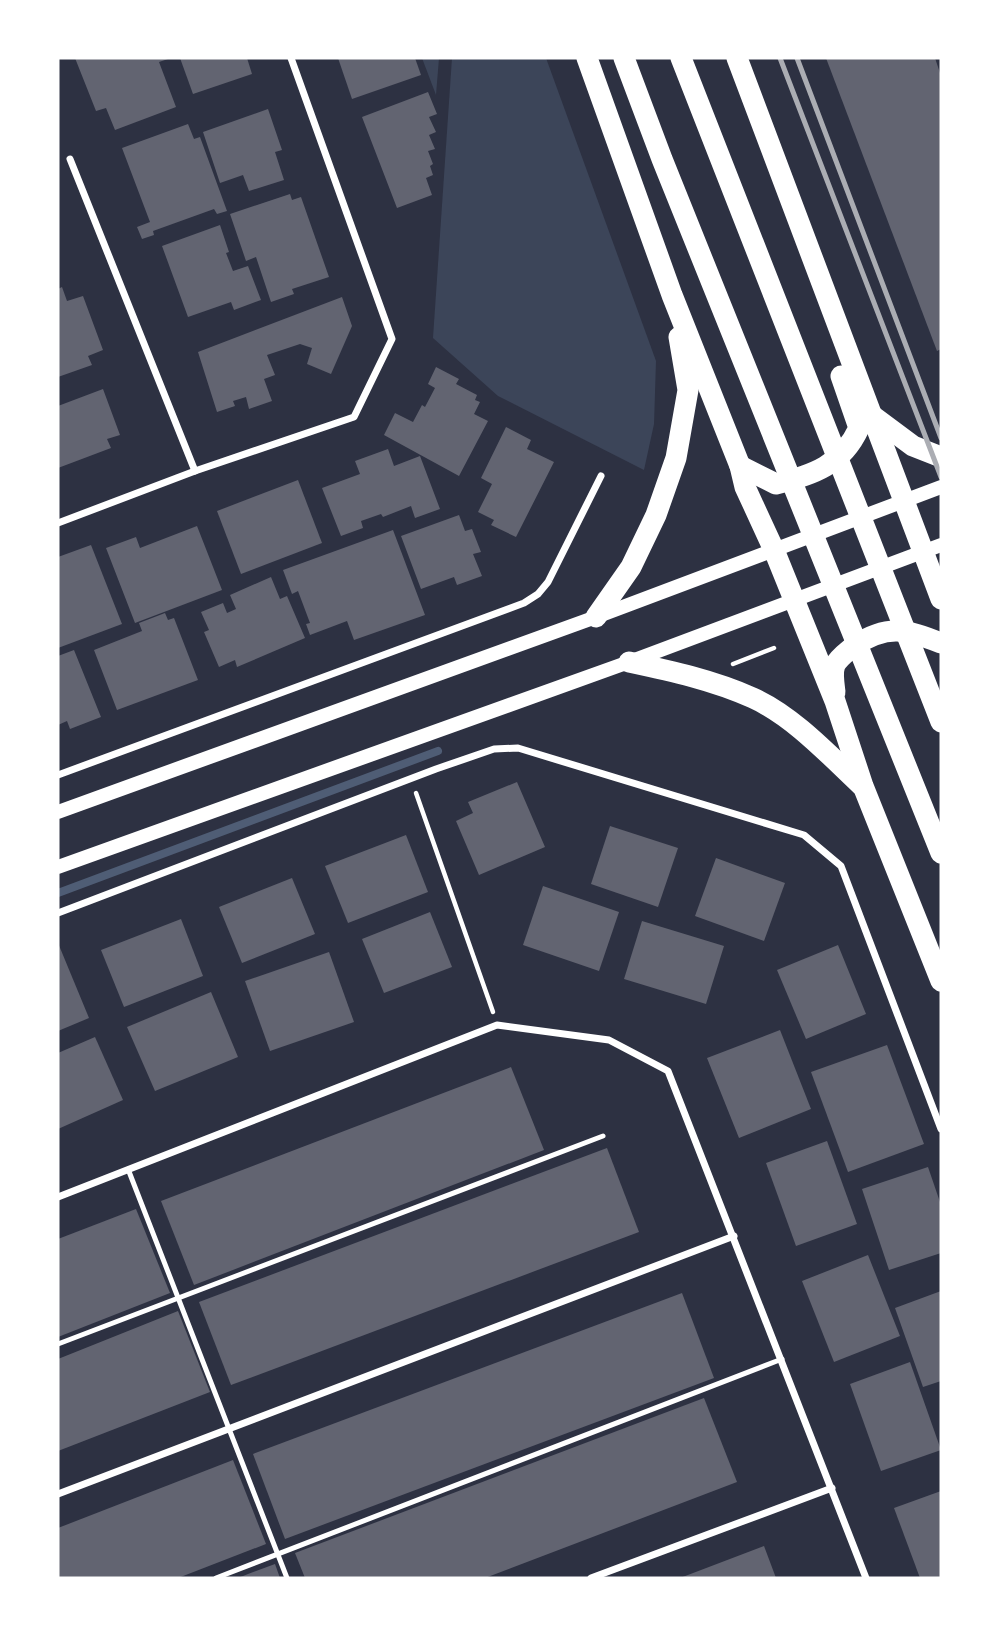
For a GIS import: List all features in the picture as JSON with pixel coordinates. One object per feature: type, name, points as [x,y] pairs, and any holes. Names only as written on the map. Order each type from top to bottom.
[{"type":"highway","points":[[587,58],[671,295],[740,466],[745,487],[774,550],[835,701],[863,786],[941,981]]},
{"type":"highway","points":[[624,58],[672,185],[941,853]]},
{"type":"highway","points":[[681,58],[941,722]]},
{"type":"highway","points":[[737,58],[904,501],[932,548],[941,599]]},
{"type":"highway","points":[[740,466],[776,484],[807,477],[850,447],[859,428],[798,247],[800,222]]},
{"type":"highway","points":[[596,617],[631,567],[656,515],[676,458],[688,390],[671,295]]},
{"type":"highway","points":[[870,414],[913,446],[941,457]]},
{"type":"highway","points":[[835,701],[834,667],[844,654],[872,635],[895,631],[923,636],[941,643]]},
{"type":"highway","points":[[629,662],[700,678],[755,698],[802,730],[863,786]]},
{"type":"main road","points":[[58,811],[596,617],[941,486]]},
{"type":"main road","points":[[58,867],[629,662],[932,548]]},
{"type":"street","points":[[58,523],[195,471],[354,417],[392,340],[291,58]]},
{"type":"street","points":[[71,159],[195,471]]},
{"type":"street","points":[[58,775],[524,603],[538,594],[548,582],[601,475]]},
{"type":"street","points":[[58,913],[411,778],[494,749],[517,748],[804,835],[841,866],[941,1129]]},
{"type":"street","points":[[58,1196],[497,1025],[609,1041],[668,1071],[866,1578]]},
{"type":"street","points":[[58,1494],[734,1236]]},
{"type":"street","points":[[591,1578],[832,1488]]},
{"type":"lane","points":[[58,1344],[603,1136]]},
{"type":"lane","points":[[128,1169],[287,1578]]},
{"type":"lane","points":[[216,1578],[782,1359]]},
{"type":"path","points":[[726,666],[774,648]]},
{"type":"path","points":[[411,778],[497,1025]]},
{"type":"shaded area","points":[[422,58],[439,58],[436,95]]},
{"type":"shaded area","points":[[452,58],[546,58],[656,361],[654,424],[644,470],[498,396],[433,338]]},
{"type":"building","points":[[75,58],[171,58],[159,62],[176,107],[115,130],[106,108],[96,111]]},
{"type":"building","points":[[180,58],[247,58],[252,74],[193,94]]},
{"type":"building","points":[[338,58],[415,58],[421,75],[352,99]]},
{"type":"building","points":[[826,58],[935,58],[941,76],[941,349],[937,351]]},
{"type":"building","points":[[428,92],[437,114],[429,117],[436,132],[429,135],[435,149],[428,151],[433,164],[430,166],[433,175],[426,178],[432,195],[397,208],[362,117]]},
{"type":"building","points":[[268,109],[282,150],[275,152],[284,180],[249,191],[243,175],[220,183],[203,132]]},
{"type":"building","points":[[188,124],[194,139],[200,137],[227,211],[217,214],[214,209],[153,231],[154,235],[142,239],[137,227],[150,222],[122,148]]},
{"type":"building","points":[[290,194],[292,200],[301,197],[329,277],[292,289],[294,294],[271,302],[256,257],[246,261],[230,214]]},
{"type":"building","points":[[220,225],[233,271],[248,266],[261,300],[234,310],[231,302],[188,317],[162,246]]},
{"type":"building","points":[[62,287],[67,301],[83,296],[103,350],[88,356],[92,365],[58,377],[58,289]]},
{"type":"building","points":[[342,297],[352,326],[331,374],[307,364],[312,348],[300,344],[267,355],[275,375],[264,379],[272,401],[249,409],[246,397],[233,401],[235,406],[217,412],[198,352]]},
{"type":"building","points":[[436,367],[459,379],[456,384],[477,395],[475,400],[480,402],[474,414],[488,421],[459,476],[384,435],[395,413],[413,422],[422,405],[425,407],[435,388],[428,384]]},
{"type":"building","points":[[103,389],[120,435],[107,439],[111,448],[58,468],[58,406]]},
{"type":"building","points":[[506,427],[531,440],[527,449],[554,462],[516,537],[491,525],[494,520],[478,512],[492,484],[481,478]]},
{"type":"building","points":[[388,449],[394,466],[420,456],[440,509],[415,518],[411,506],[383,517],[381,514],[361,521],[363,528],[341,536],[322,488],[360,474],[355,461]]},
{"type":"building","points":[[298,480],[322,543],[241,574],[217,511]]},
{"type":"building","points":[[459,515],[465,531],[472,529],[481,552],[473,554],[482,576],[457,585],[454,577],[421,589],[401,536]]},
{"type":"building","points":[[197,526],[222,590],[135,623],[106,548],[136,537],[140,548]]},
{"type":"building","points":[[393,530],[425,615],[354,640],[347,621],[310,635],[306,624],[310,623],[298,591],[292,594],[283,570]]},
{"type":"building","points":[[91,545],[122,624],[58,648],[58,557]]},
{"type":"building","points":[[271,577],[280,599],[287,596],[305,638],[237,667],[235,660],[219,667],[204,632],[209,630],[201,612],[223,603],[227,613],[236,609],[230,595]]},
{"type":"building","points":[[165,613],[168,620],[174,618],[198,680],[117,710],[94,650],[142,631],[139,623]]},
{"type":"building","points":[[74,650],[101,717],[70,729],[67,721],[58,725],[58,656]]},
{"type":"building","points":[[517,782],[545,847],[479,875],[456,821],[473,813],[468,802]]},
{"type":"building","points":[[610,826],[678,848],[658,907],[591,884]]},
{"type":"building","points":[[406,835],[428,892],[348,923],[325,866]]},
{"type":"building","points":[[716,858],[785,883],[764,941],[695,916]]},
{"type":"building","points":[[292,878],[315,934],[242,963],[219,907]]},
{"type":"building","points":[[543,886],[619,912],[599,971],[523,945]]},
{"type":"building","points":[[430,912],[452,967],[384,993],[362,939]]},
{"type":"building","points":[[181,919],[203,976],[124,1007],[101,950]]},
{"type":"building","points":[[642,921],[724,946],[706,1004],[624,979]]},
{"type":"building","points":[[58,943],[89,1018],[58,1031]]},
{"type":"building","points":[[838,945],[866,1014],[806,1039],[777,970]]},
{"type":"building","points":[[329,952],[354,1022],[270,1051],[245,981]]},
{"type":"building","points":[[211,992],[238,1057],[155,1091],[127,1027]]},
{"type":"building","points":[[780,1030],[811,1109],[739,1138],[707,1058]]},
{"type":"building","points":[[95,1037],[123,1100],[58,1129],[58,1053]]},
{"type":"building","points":[[887,1045],[924,1144],[848,1172],[811,1072]]},
{"type":"building","points":[[511,1067],[544,1150],[194,1285],[161,1201]]},
{"type":"building","points":[[827,1141],[857,1224],[796,1246],[766,1163]]},
{"type":"building","points":[[607,1148],[639,1232],[231,1385],[199,1302]]},
{"type":"building","points":[[928,1167],[941,1205],[941,1253],[889,1270],[862,1189]]},
{"type":"building","points":[[136,1209],[170,1293],[58,1337],[58,1239]]},
{"type":"building","points":[[868,1255],[900,1336],[834,1362],[802,1281]]},
{"type":"building","points":[[941,1291],[941,1381],[923,1387],[895,1308]]},
{"type":"building","points":[[682,1293],[714,1378],[285,1539],[253,1454]]},
{"type":"building","points":[[178,1311],[210,1392],[58,1451],[58,1359]]},
{"type":"building","points":[[910,1362],[941,1450],[881,1471],[850,1384]]},
{"type":"building","points":[[704,1398],[737,1482],[485,1578],[305,1578],[295,1553]]},
{"type":"building","points":[[233,1460],[266,1544],[178,1578],[58,1578],[58,1528]]},
{"type":"building","points":[[941,1491],[941,1578],[920,1578],[894,1508]]},
{"type":"building","points":[[764,1546],[776,1578],[680,1578]]},
{"type":"building","points":[[275,1564],[280,1578],[238,1578],[248,1574]]},
{"type":"waterway","points":[[58,893],[438,751]]},
{"type":"railway","points":[[780,58],[941,477]]},
{"type":"railway","points":[[797,58],[941,438]]}]
